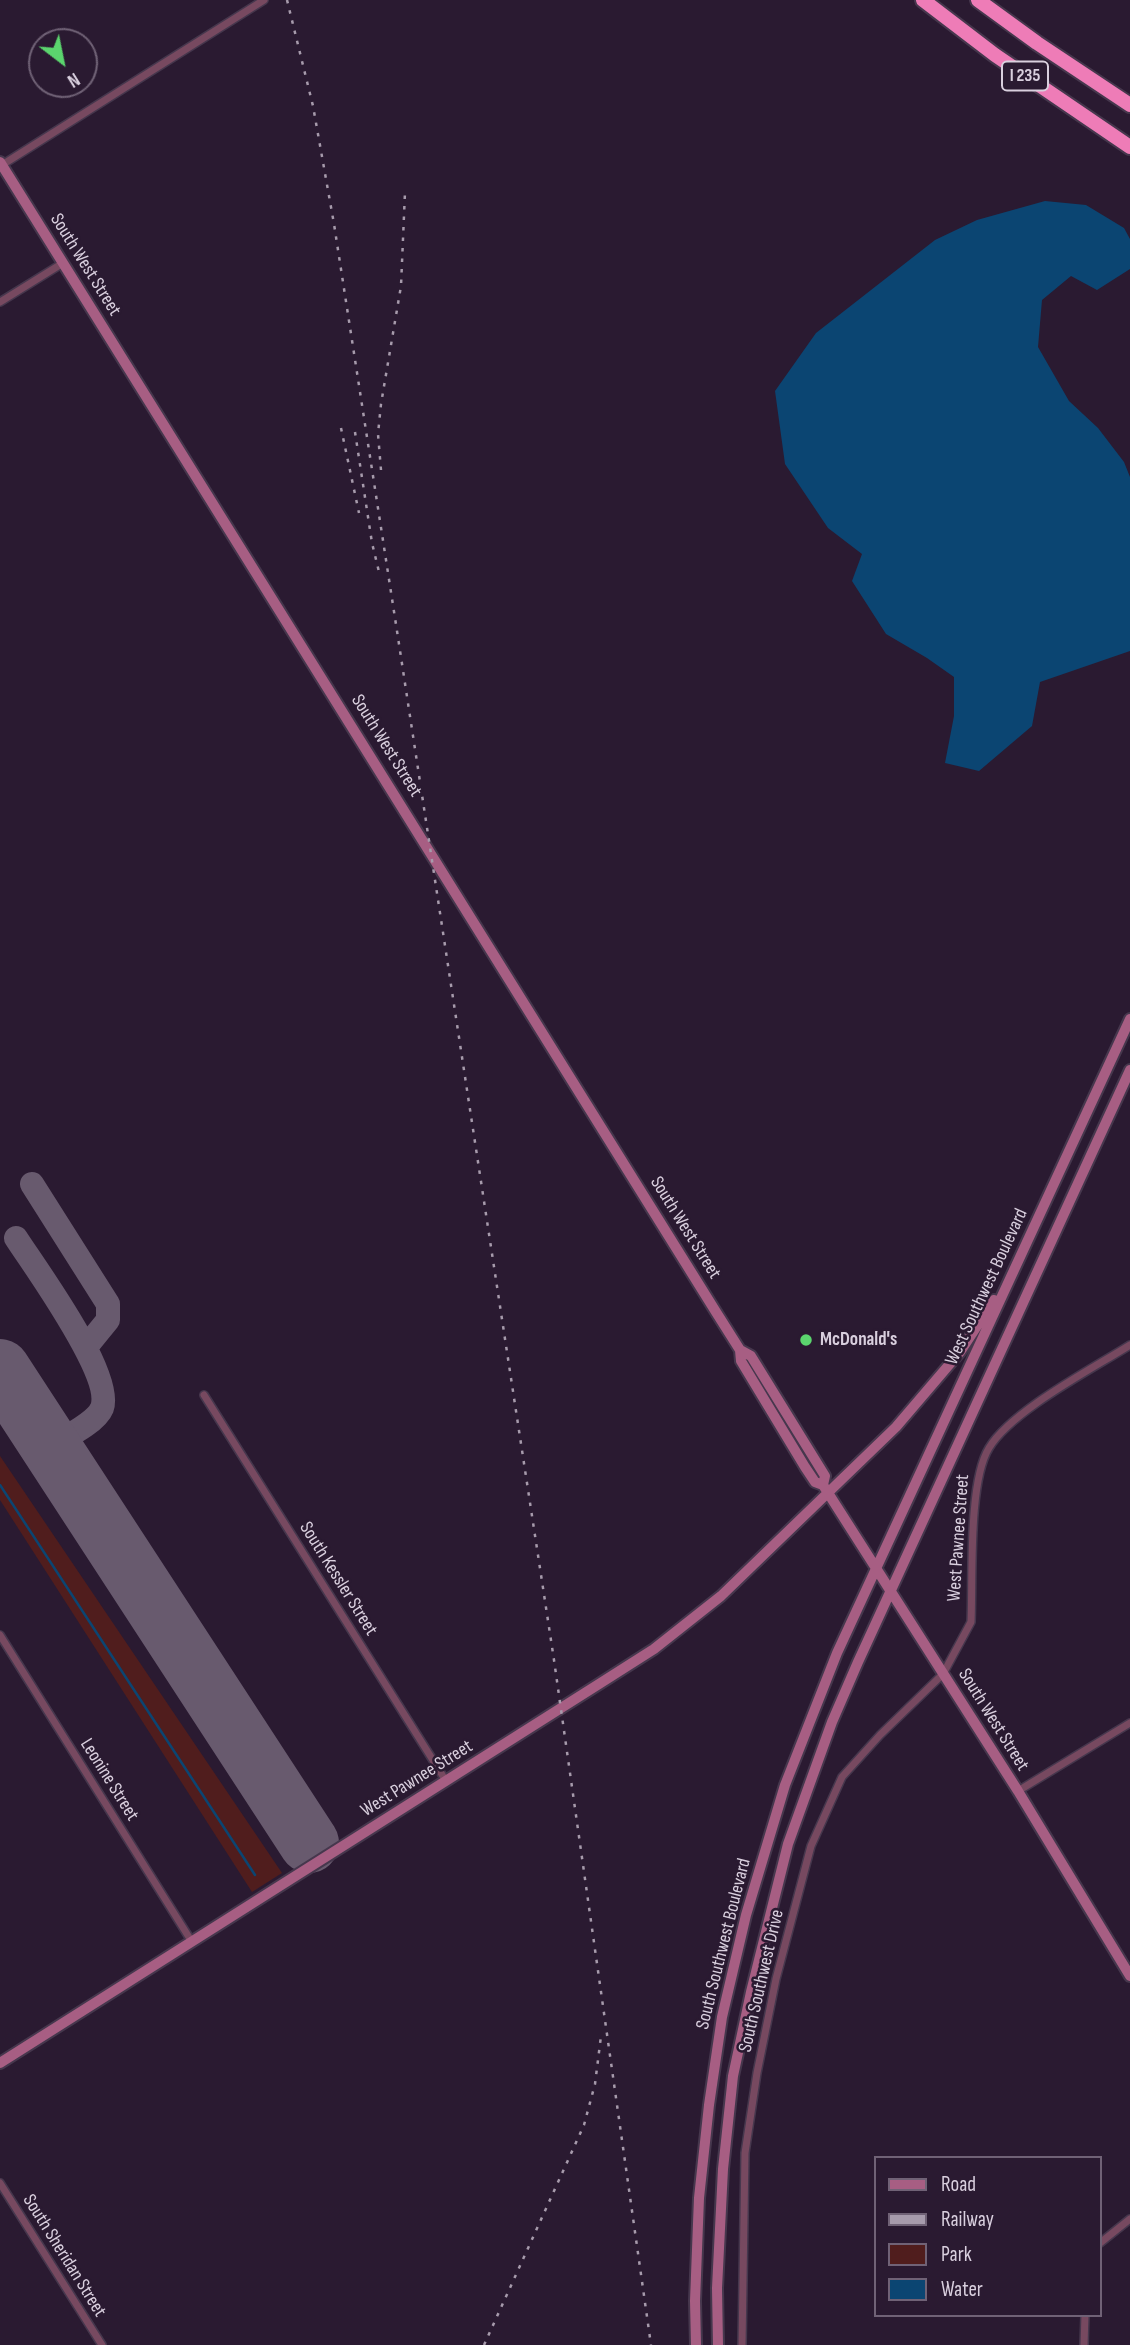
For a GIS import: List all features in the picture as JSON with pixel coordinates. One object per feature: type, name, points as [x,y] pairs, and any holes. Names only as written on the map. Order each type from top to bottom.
[{"type":"highway","name":"I 235","points":[[923,0],[995,55],[1130,147]]},
{"type":"highway","name":"I 235","points":[[978,0],[1130,105]]},
{"type":"main road","name":"South West Street","points":[[1,163],[740,1349],[741,1361],[799,1457],[815,1482],[826,1489],[876,1572],[1018,1791],[1130,1976]]},
{"type":"main road","name":"West Southwest Boulevard","points":[[876,1572],[1130,1019]]},
{"type":"main road","name":"West Southwest Boulevard","points":[[889,1591],[1130,1070]]},
{"type":"main road","name":"West Pawnee Street","points":[[0,2063],[682,1629],[721,1596],[826,1489],[897,1427],[952,1361],[1014,1269]]},
{"type":"main road","name":"South Southwest Boulevard","points":[[696,2345],[699,2198],[722,2017],[746,1915],[785,1785],[837,1653],[876,1572]]},
{"type":"main road","name":"South Southwest Boulevard","points":[[718,2345],[717,2288],[723,2169],[733,2077],[751,1992],[792,1833],[832,1723],[889,1591]]},
{"type":"street","points":[[1,163],[264,0]]},
{"type":"street","points":[[0,302],[63,263]]},
{"type":"street","name":"West Pawnee Street","points":[[943,1674],[971,1622],[975,1513],[979,1475],[988,1449],[1008,1424],[1130,1345]]},
{"type":"street","name":"South Kessler Street","points":[[204,1395],[446,1781]]},
{"type":"street","name":"Leonine Street","points":[[0,1635],[192,1942]]},
{"type":"street","name":"South Southwest Drive","points":[[742,2345],[745,2152],[757,2073],[776,1979],[811,1846],[842,1777],[880,1735],[943,1674]]},
{"type":"street","points":[[1018,1791],[1130,1723]]},
{"type":"street","name":"South Sheridan Street","points":[[0,2183],[102,2345]]},
{"type":"street","points":[[1102,2241],[1130,2219]]},
{"type":"street","points":[[1084,2317],[1084,2345]]},
{"type":"green space","points":[[0,1456],[282,1873],[252,1892],[0,1500]]},
{"type":"water","points":[[1045,201],[1086,205],[1124,228],[1130,239],[1130,269],[1097,290],[1071,276],[1042,300],[1038,347],[1069,401],[1098,428],[1124,462],[1130,477],[1130,651],[1040,682],[1032,726],[979,771],[945,763],[954,716],[954,677],[886,634],[852,581],[862,554],[828,528],[785,464],[775,391],[816,333],[935,240],[977,220]]},
{"type":"waterway","points":[[0,1485],[255,1875]]},
{"type":"taxiway","points":[[32,1184],[108,1304],[108,1320],[86,1347]]},
{"type":"taxiway","points":[[16,1238],[71,1322],[103,1392],[99,1414],[79,1430],[51,1446]]},
{"type":"runway","points":[[0,1369],[309,1843]]},
{"type":"railway","points":[[287,0],[313,106],[334,224],[554,1660],[651,2345]]},
{"type":"railway","points":[[381,470],[378,434],[401,286],[405,192]]},
{"type":"railway","points":[[341,428],[359,513]]},
{"type":"railway","points":[[355,432],[372,543],[380,576]]},
{"type":"railway","points":[[484,2345],[584,2125],[595,2084],[601,2036]]},
{"type":"place","name":"McDonald's","points":[[806,1340]]}]
